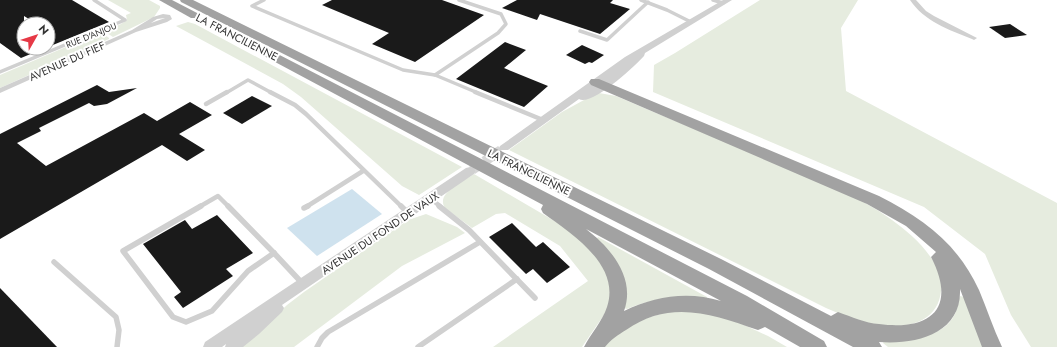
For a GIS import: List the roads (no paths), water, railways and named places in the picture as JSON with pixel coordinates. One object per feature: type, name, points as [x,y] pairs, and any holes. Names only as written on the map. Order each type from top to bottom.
[{"type":"highway","name":"LA FRANCILIENNE","points":[[164,0],[740,302],[814,345]]},
{"type":"highway","name":"LA FRANCILIENNE","points":[[185,0],[715,264],[872,347]]},
{"type":"highway","points":[[599,84],[873,200],[913,222],[927,232],[939,244],[962,274],[992,347]]},
{"type":"highway","points":[[506,178],[582,234],[600,250],[615,274],[618,288],[618,299],[610,321],[597,342]]},
{"type":"highway","points":[[715,264],[835,319],[860,328],[880,333],[898,334],[919,330],[932,325],[943,317],[950,306],[950,276],[942,259],[931,245],[914,229],[873,200]]},
{"type":"highway","points":[[597,342],[620,322],[648,308],[677,303],[690,303],[718,307],[743,315],[814,345]]},
{"type":"street","points":[[913,0],[930,17],[948,27],[974,38]]},
{"type":"street","points":[[504,148],[599,84],[628,59],[725,1]]},
{"type":"street","name":"AVENUE DU FIEF","points":[[0,90],[134,31]]},
{"type":"street","name":"AVENUE DU FOND DE VAUX","points":[[210,347],[470,171]]},
{"type":"street","name":"AVENUE DU FOND DE VAUX","points":[[232,347],[254,330],[290,294]]},
{"type":"lane","name":"RUE D'ANJOU","points":[[0,72],[120,24],[125,20],[122,16],[94,0]]},
{"type":"lane","points":[[264,0],[252,6],[403,70],[435,75],[543,121]]},
{"type":"lane","points":[[435,75],[498,33],[506,24],[501,14],[459,0]]},
{"type":"lane","points":[[641,0],[691,22]]},
{"type":"lane","points":[[713,0],[725,1]]},
{"type":"lane","points":[[580,31],[607,40],[648,2]]},
{"type":"lane","points":[[206,104],[248,80],[295,105],[408,213]]},
{"type":"lane","points":[[304,208],[364,171]]},
{"type":"lane","points":[[274,253],[248,271],[212,311],[186,322],[173,317],[123,251],[218,196],[274,253],[304,284]]},
{"type":"lane","points":[[430,198],[469,230],[535,298]]},
{"type":"lane","points":[[318,347],[322,338],[328,332],[480,242]]},
{"type":"lane","points":[[54,262],[116,317],[119,330],[117,347]]},
{"type":"lane","points":[[418,347],[517,279]]},
{"type":"water","points":[[352,189],[382,214],[317,256],[287,228]]},
{"type":"tunnel","points":[[472,170],[501,150]]}]
